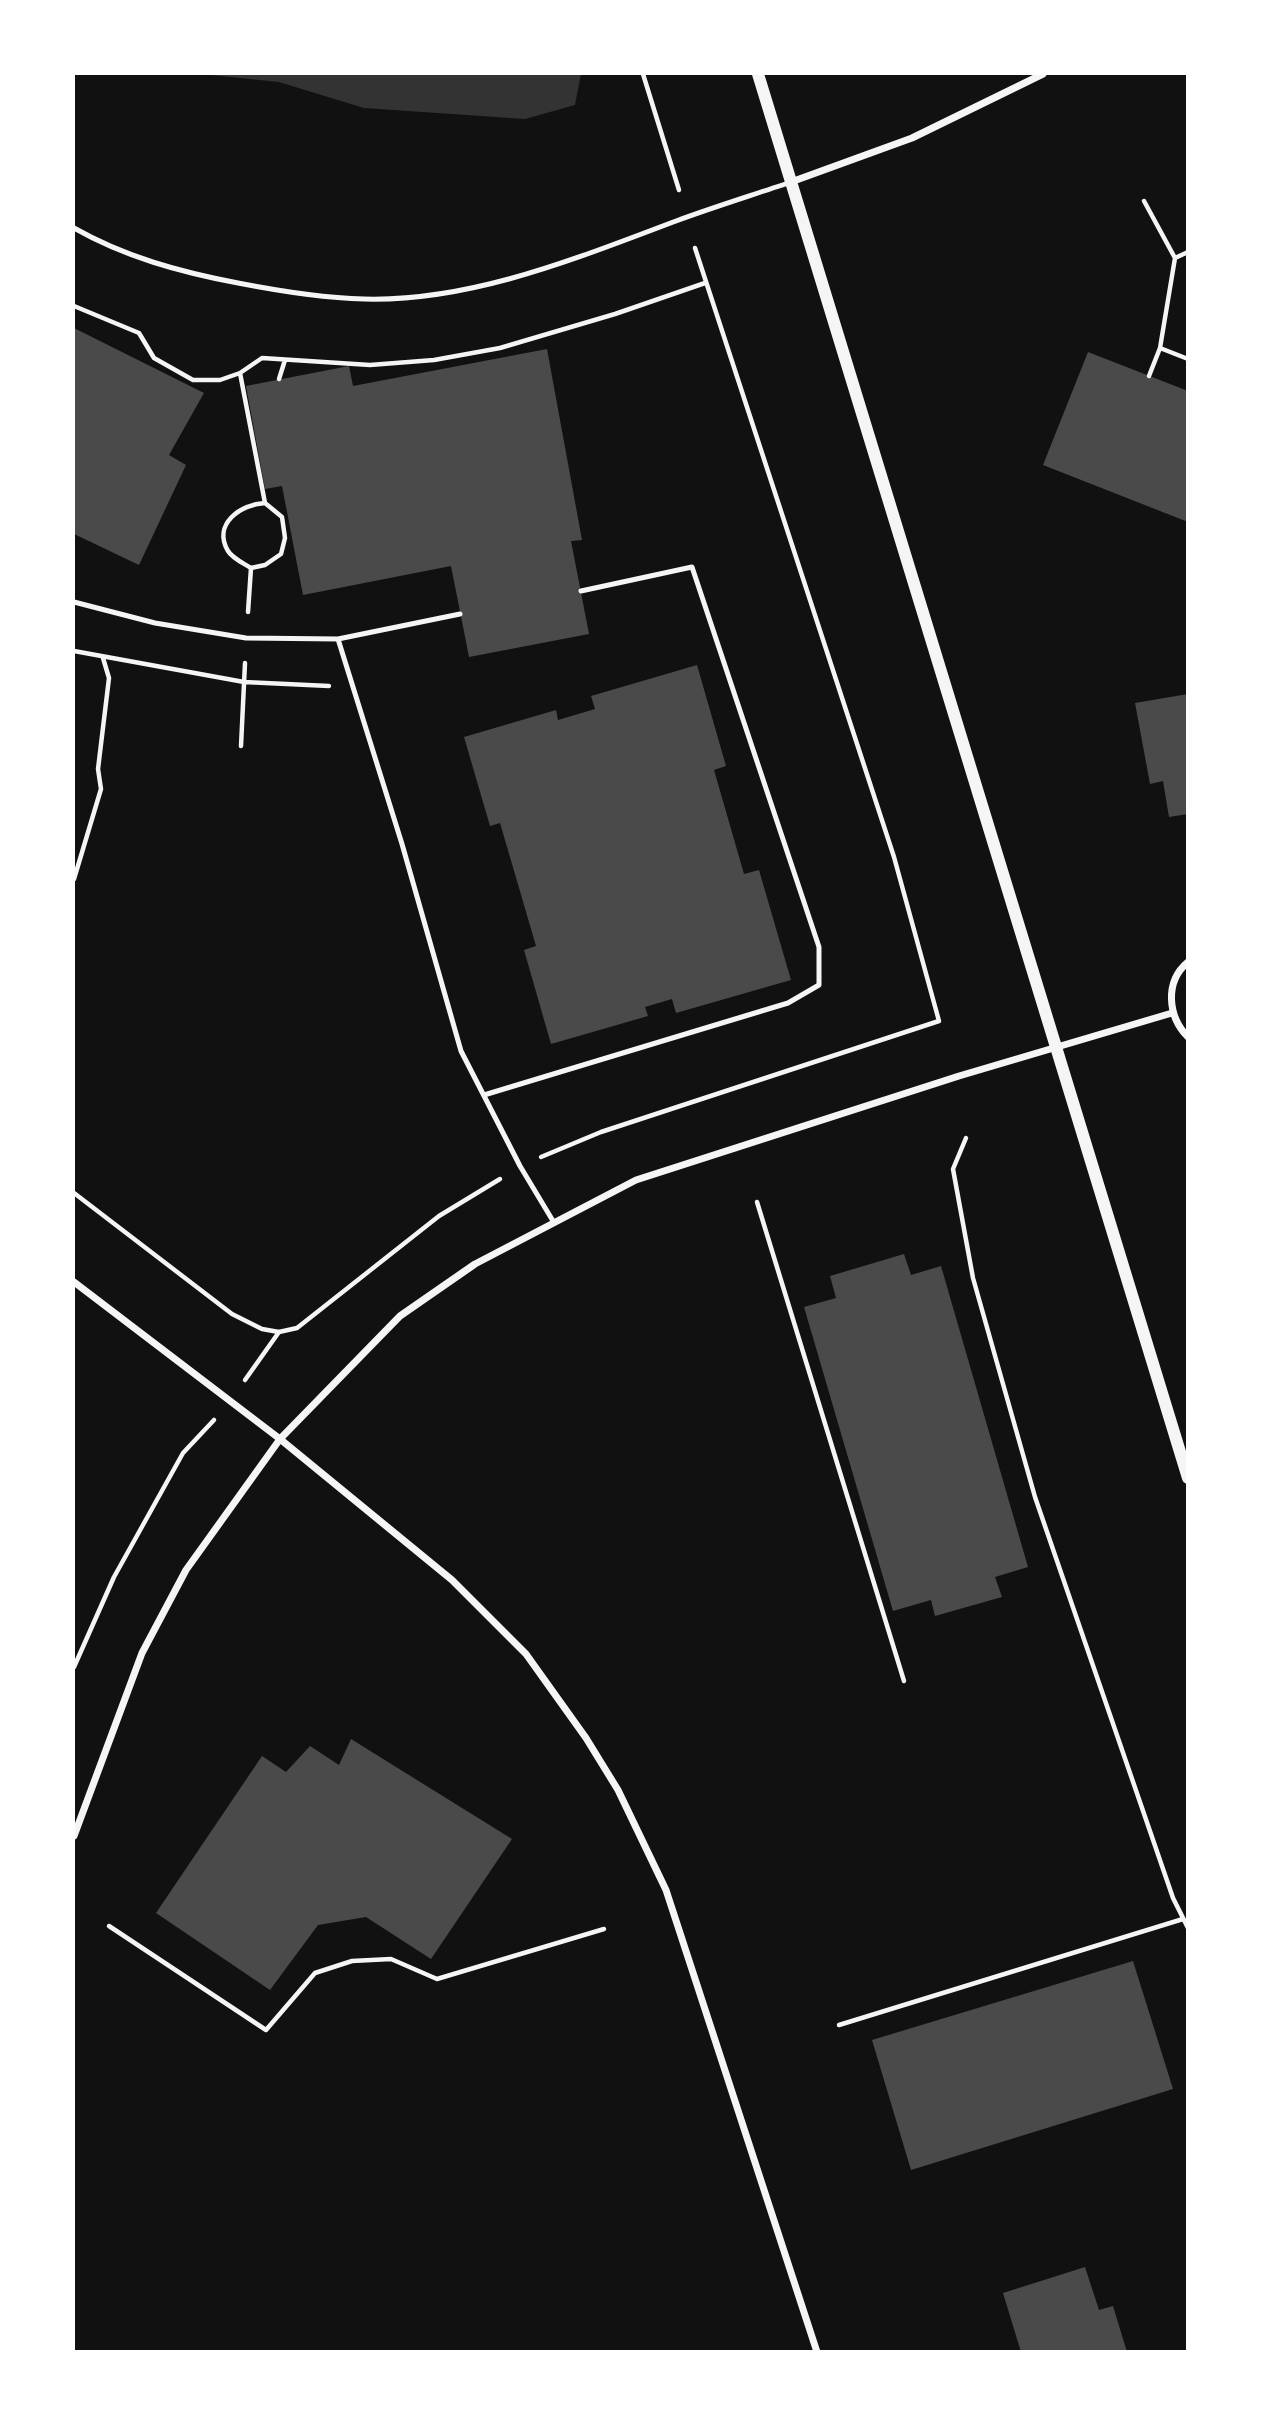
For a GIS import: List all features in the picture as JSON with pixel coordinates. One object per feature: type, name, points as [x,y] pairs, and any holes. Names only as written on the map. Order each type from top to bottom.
[{"type":"street","points":[[758,74],[1188,1478]]},
{"type":"street","points":[[791,182],[912,138],[1043,74]]},
{"type":"street","points":[[1188,962],[1175,979],[1171,996],[1172,1013],[1188,1037]]},
{"type":"street","points":[[74,1836],[142,1653],[186,1570],[280,1439],[400,1316],[475,1264],[635,1180],[959,1076],[1172,1013]]},
{"type":"street","points":[[74,1282],[280,1439],[452,1580],[526,1654],[586,1738],[618,1790],[666,1890],[817,2351]]},
{"type":"lane","points":[[74,228],[148,262],[204,277],[282,292],[365,299],[428,295],[488,284],[594,251],[791,182]]},
{"type":"lane","points":[[484,1095],[788,1003],[819,985],[819,947],[692,567],[581,591]]},
{"type":"lane","points":[[74,602],[155,623],[246,638],[338,639],[460,614]]},
{"type":"lane","points":[[338,639],[461,1051],[520,1166],[553,1222]]},
{"type":"path","points":[[643,74],[679,190]]},
{"type":"path","points":[[1144,201],[1175,258],[1160,348],[1149,376]]},
{"type":"path","points":[[74,1193],[232,1314],[262,1329],[279,1332],[297,1328],[439,1216],[520,1166],[601,1132],[939,1021],[894,857],[695,248]]},
{"type":"path","points":[[1175,258],[1188,253]]},
{"type":"path","points":[[74,306],[139,333],[154,358],[193,380],[220,380],[240,373],[262,358],[370,365],[434,360],[500,348],[615,314],[706,283]]},
{"type":"path","points":[[1160,348],[1188,359]]},
{"type":"path","points":[[279,379],[285,360]]},
{"type":"path","points":[[240,373],[265,503],[282,517],[285,538],[281,554],[265,565],[251,568],[229,553],[222,537],[229,518],[249,504],[265,503]]},
{"type":"path","points":[[241,746],[251,568]]},
{"type":"path","points":[[74,651],[244,682],[306,687],[352,685]]},
{"type":"path","points":[[74,879],[101,789],[98,769],[109,678],[103,657]]},
{"type":"path","points":[[966,1138],[953,1169],[973,1278],[1035,1497],[1168,1885],[1188,1928]]},
{"type":"path","points":[[757,1202],[904,1681]]},
{"type":"path","points":[[74,1667],[114,1577],[183,1453],[231,1401],[279,1332]]},
{"type":"path","points":[[839,2025],[1183,1919]]},
{"type":"path","points":[[109,1926],[266,2030],[315,1973],[352,1961],[391,1959],[437,1979],[604,1929]]},
{"type":"shaded area","points":[[201,74],[581,74],[575,105],[525,119],[364,108],[279,82]]},
{"type":"building","points":[[74,328],[204,393],[169,455],[186,465],[139,565],[74,534]]},
{"type":"building","points":[[547,349],[582,540],[571,541],[589,634],[469,657],[451,566],[303,595],[282,486],[265,489],[246,386],[349,366],[353,386]]},
{"type":"building","points":[[1088,352],[1188,391],[1188,522],[1043,465]]},
{"type":"building","points":[[697,665],[726,766],[714,770],[744,874],[759,870],[791,980],[676,1013],[672,999],[645,1007],[648,1016],[551,1044],[524,950],[536,946],[500,823],[490,826],[464,737],[556,710],[558,720],[595,709],[591,696]]},
{"type":"building","points":[[1188,694],[1188,814],[1169,817],[1163,781],[1150,784],[1135,703]]},
{"type":"building","points":[[904,1254],[911,1275],[941,1266],[1028,1567],[995,1577],[1002,1597],[935,1616],[931,1600],[893,1611],[804,1307],[836,1298],[830,1276]]},
{"type":"building","points":[[351,1739],[512,1839],[431,1959],[366,1917],[318,1925],[270,1990],[156,1913],[262,1756],[286,1772],[310,1746],[339,1765]]},
{"type":"building","points":[[1133,1961],[1173,2089],[911,2170],[872,2040]]},
{"type":"building","points":[[1085,2267],[1099,2310],[1113,2306],[1127,2352],[1021,2352],[1003,2293]]}]
